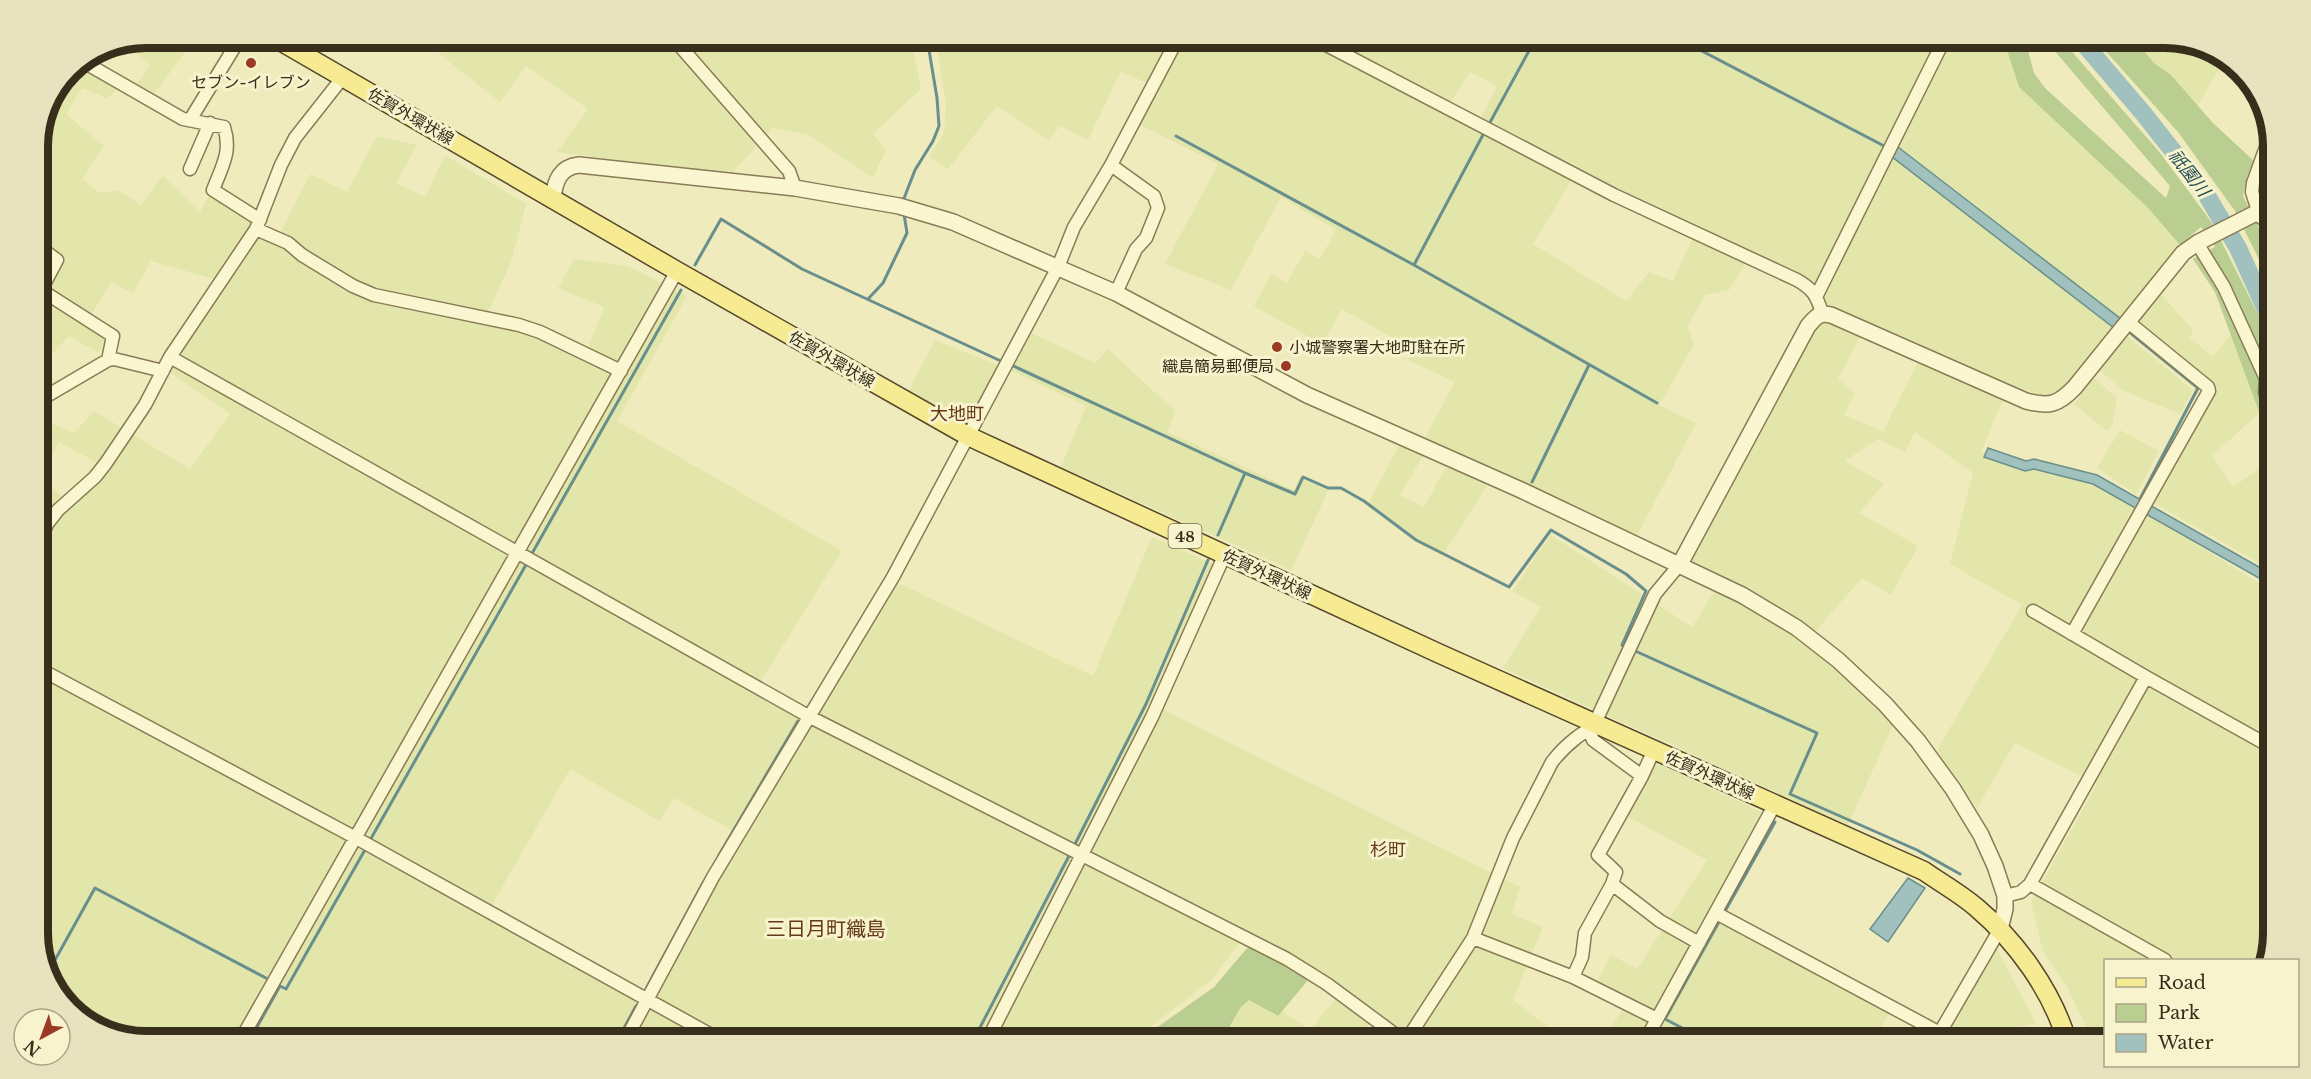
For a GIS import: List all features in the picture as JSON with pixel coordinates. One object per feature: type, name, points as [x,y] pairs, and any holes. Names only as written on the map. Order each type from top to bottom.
[{"type":"main road","name":"佐賀外環状線","points":[[303,48],[343,77],[677,271],[968,436],[1592,727],[1654,750],[1924,871],[1976,907],[2000,929],[2037,977],[2062,1031]]},
{"type":"street","points":[[190,120],[234,48]]},
{"type":"street","points":[[682,48],[789,171],[795,188]]},
{"type":"street","points":[[630,1031],[713,877],[893,577],[1058,267],[1074,227],[1111,165],[1173,48]]},
{"type":"street","points":[[1332,48],[1614,195],[1797,280],[1817,295],[1822,313]]},
{"type":"street","points":[[1817,295],[1940,48]]},
{"type":"street","points":[[91,66],[183,119],[224,127],[229,141],[226,156],[213,190],[258,225],[288,243],[312,262],[353,286],[374,295],[519,325],[540,332],[621,371]]},
{"type":"street","points":[[48,523],[58,510],[95,477],[145,405],[170,357],[258,225],[281,165],[295,138],[343,77]]},
{"type":"street","points":[[190,169],[210,123]]},
{"type":"street","points":[[2263,155],[2252,192],[2256,214],[2263,220]]},
{"type":"street","points":[[553,198],[554,186],[562,171],[570,166],[579,165],[795,188],[904,207],[953,222],[1116,293],[1307,395],[1680,564],[1742,595],[1797,628],[1838,660],[1885,704],[1918,741],[1953,789],[1981,836],[2005,896],[2006,909],[2000,929],[1940,1031]]},
{"type":"street","points":[[1111,165],[1154,196],[1158,208],[1146,238],[1136,249],[1116,293]]},
{"type":"street","points":[[1822,313],[2026,401],[2042,405],[2055,403],[2065,398],[2172,265],[2198,243],[2256,214]]},
{"type":"street","points":[[2198,243],[2224,287],[2263,372]]},
{"type":"street","points":[[48,253],[57,260],[48,277]]},
{"type":"street","points":[[246,1031],[677,271]]},
{"type":"street","points":[[48,294],[113,336],[108,360]]},
{"type":"street","points":[[1642,776],[1593,740],[1592,727],[1655,594],[1680,564],[1808,326],[1822,313]]},
{"type":"street","points":[[2072,634],[2146,499],[2209,391],[2208,387],[2127,321]]},
{"type":"street","points":[[170,357],[810,717],[1287,959],[1327,984],[1391,1031]]},
{"type":"street","points":[[48,395],[108,360],[114,359],[163,371]]},
{"type":"street","points":[[992,1031],[1152,717],[1225,554]]},
{"type":"street","points":[[2033,611],[2263,742]]},
{"type":"street","points":[[48,675],[356,838],[703,1031]]},
{"type":"street","points":[[2005,896],[2021,892],[2030,884],[2146,677]]},
{"type":"street","points":[[1412,1031],[1473,938],[1513,838],[1552,762],[1578,736],[1592,727]]},
{"type":"street","points":[[1573,977],[1582,957],[1585,933],[1612,885],[1616,872],[1598,855],[1654,750]]},
{"type":"street","points":[[1650,1031],[1775,804]]},
{"type":"street","points":[[2030,884],[2163,959]]},
{"type":"street","points":[[1612,885],[1632,897],[1660,921],[1699,943]]},
{"type":"street","points":[[1716,913],[1926,1031]]},
{"type":"street","points":[[1473,938],[1573,977],[1657,1019]]},
{"type":"green space","points":[[188,48],[155,93],[137,84],[150,65],[132,50]]},
{"type":"green space","points":[[913,48],[921,89],[873,134],[886,150],[873,178],[809,135],[773,128],[730,175],[557,152],[588,109],[526,66],[500,102],[433,49]]},
{"type":"green space","points":[[937,48],[2006,48],[2019,87],[2148,208],[2180,245],[2068,384],[2046,397],[2009,385],[1981,452],[2094,479],[2263,586],[2263,933],[2259,959],[2104,959],[2104,1031],[2088,1031],[2067,987],[2043,951],[2031,902],[2097,784],[2015,743],[1977,808],[1937,750],[2022,605],[1950,564],[1973,473],[1915,432],[1905,452],[1878,439],[1845,461],[1884,484],[1859,513],[1918,546],[1891,595],[1862,578],[1814,633],[1900,710],[1848,825],[1503,668],[1541,607],[1512,591],[1551,535],[1692,627],[1724,576],[1688,561],[1828,305],[1816,283],[1751,255],[1729,290],[1705,295],[1688,325],[1694,345],[1659,405],[1696,423],[1637,536],[1423,441],[1455,382],[1408,360],[1412,349],[1342,309],[1322,344],[1254,306],[1271,274],[1287,283],[1305,251],[1320,259],[1336,230],[1281,197],[1231,290],[1165,264],[1218,164],[1139,124],[1155,87],[1121,71],[1088,140],[1060,126],[1049,140],[997,106],[948,169],[929,157],[944,133],[946,103]],"holes":[[[1470,72],[1497,86],[1475,129],[1444,112]],[[1579,168],[1697,229],[1673,281],[1649,272],[1626,301],[1533,244]],[[1868,322],[1926,346],[1883,431],[1844,415],[1855,393],[1838,379]]]},
{"type":"green space","points":[[2006,48],[2027,48],[2034,73],[2045,88],[2166,198],[2170,186],[2051,48],[2069,48],[2161,154],[2212,223],[2263,324],[2263,366],[2259,367],[2263,381],[2263,423],[2215,292],[2193,259],[2215,247],[2201,227],[2180,245],[2148,208],[2019,87]]},
{"type":"green space","points":[[2103,48],[2141,48],[2154,63],[2171,75],[2213,123],[2254,161],[2247,176],[2243,196],[2263,236],[2263,268],[2235,211],[2178,132]]},
{"type":"green space","points":[[2141,48],[2184,50],[2202,55],[2221,66],[2197,107],[2171,75],[2154,63]]},
{"type":"green space","points":[[86,69],[121,88],[106,98],[82,88],[66,114],[104,146],[82,179],[100,193],[118,190],[141,205],[163,176],[200,212],[211,192],[252,224],[280,233],[310,174],[347,192],[377,136],[417,145],[396,183],[425,197],[445,155],[526,204],[511,262],[484,321],[539,336],[583,361],[604,307],[558,288],[574,259],[628,266],[687,296],[617,421],[842,551],[754,692],[801,718],[888,578],[1093,676],[1152,537],[1222,568],[1160,708],[1520,887],[1512,914],[1543,927],[1513,1000],[1553,1031],[1397,1031],[1338,983],[1292,954],[1246,933],[1213,979],[1145,1031],[635,1031],[648,1008],[637,1002],[621,1031],[146,1031],[127,1029],[97,1018],[86,1011],[68,993],[53,964],[48,939],[48,764],[52,757],[48,754],[48,483],[64,499],[101,465],[59,442],[48,460],[48,422],[74,433],[94,411],[190,469],[230,414],[168,371],[217,280],[151,261],[133,293],[111,282],[87,322],[105,339],[99,353],[69,336],[51,355],[48,353],[48,301],[53,294],[48,293],[48,254],[60,257],[48,248],[48,140],[51,121],[68,86]],"holes":[[[570,769],[660,821],[674,798],[732,830],[637,1001],[485,917]]]},
{"type":"green space","points":[[2160,293],[2193,330],[2190,338],[2213,357],[2231,334],[2259,413],[2212,456],[2233,487],[2263,466],[2263,565],[2152,502],[2216,386],[2137,323]]},
{"type":"green space","points":[[1021,328],[1095,363],[1108,349],[1175,411],[1168,432],[1294,490],[1299,478],[1329,489],[1291,570],[1061,467],[1086,406],[1001,366],[967,424],[908,392],[935,340],[1000,366]]},
{"type":"green space","points":[[2127,336],[2193,390],[2180,414],[2124,391],[2099,370]]},
{"type":"green space","points":[[2094,378],[2117,398],[2112,426],[2107,431],[2074,404]]},
{"type":"green space","points":[[2120,430],[2159,451],[2136,494],[2097,468]]},
{"type":"green space","points":[[1399,445],[1423,456],[1400,495],[1424,507],[1446,467],[1488,484],[1443,555],[1418,543],[1367,506]]},
{"type":"green space","points":[[1656,763],[1772,817],[1716,918],[1891,1011],[1878,1031],[1609,1031],[1625,1006],[1593,990],[1611,955],[1637,969],[1707,860],[1625,815]]},
{"type":"green space","points":[[1990,936],[2036,1023],[2002,1031],[1933,1031]]},
{"type":"green space","points":[[1248,947],[1287,965],[1309,979],[1278,1016],[1249,1000],[1241,1007],[1227,1031],[1152,1031],[1214,987]]},
{"type":"green space","points":[[1337,997],[1370,1023],[1363,1031],[1227,1031],[1241,1007],[1249,1000],[1277,1016],[1282,1011],[1310,1030]]},
{"type":"water","points":[[1898,147],[2121,319],[2114,328],[1891,156]]},
{"type":"water","points":[[1988,448],[2026,461],[2034,459],[2097,475],[2263,569],[2263,580],[2093,484],[2034,469],[2025,471],[1984,457]]},
{"type":"water","points":[[1908,878],[1925,888],[1888,942],[1870,929]]},
{"type":"waterway","points":[[903,201],[915,170],[933,141],[939,126],[929,48]]},
{"type":"waterway","points":[[1488,126],[1531,48]]},
{"type":"waterway","points":[[1696,48],[1888,148]]},
{"type":"waterway","name":"祇園川","points":[[2088,48],[2203,189],[2238,248],[2263,303]]},
{"type":"waterway","points":[[1414,265],[1485,131]]},
{"type":"waterway","points":[[1176,136],[1414,265],[1657,403]]},
{"type":"waterway","points":[[868,299],[883,283],[907,233],[904,214]]},
{"type":"waterway","points":[[695,265],[721,219],[802,269],[1003,362]]},
{"type":"waterway","points":[[530,557],[681,290]]},
{"type":"waterway","points":[[2128,331],[2198,388],[2140,499]]},
{"type":"waterway","points":[[1009,364],[1295,494],[1303,477],[1328,488],[1341,488],[1364,501],[1416,540],[1509,587],[1551,530],[1626,574],[1646,591],[1622,645],[1627,647]]},
{"type":"waterway","points":[[1532,482],[1589,365]]},
{"type":"waterway","points":[[1218,535],[1245,473]]},
{"type":"waterway","points":[[1073,848],[1146,704],[1208,560]]},
{"type":"waterway","points":[[369,842],[527,563]]},
{"type":"waterway","points":[[1633,650],[1817,733],[1790,794],[1917,850],[1960,874]]},
{"type":"waterway","points":[[719,855],[798,721]]},
{"type":"waterway","points":[[1724,913],[1775,822]]},
{"type":"waterway","points":[[255,1031],[280,986],[286,989],[366,848]]},
{"type":"waterway","points":[[978,1031],[1070,854]]},
{"type":"waterway","points":[[647,987],[703,883]]},
{"type":"waterway","points":[[53,964],[95,888],[266,978]]},
{"type":"waterway","points":[[1688,1031],[1665,1019],[1720,920]]},
{"type":"waterway","points":[[622,1031],[636,1006]]},
{"type":"place","name":"セブン-イレブン","points":[[251,63]]},
{"type":"place","name":"小城警察署大地町駐在所","points":[[1277,347]]},
{"type":"place","name":"織島簡易郵便局","points":[[1286,366]]},
{"type":"district","name":"大地町","points":[[957,414]]},
{"type":"district","name":"杉町","points":[[1388,850]]},
{"type":"district","name":"三日月町織島","points":[[826,929]]}]
